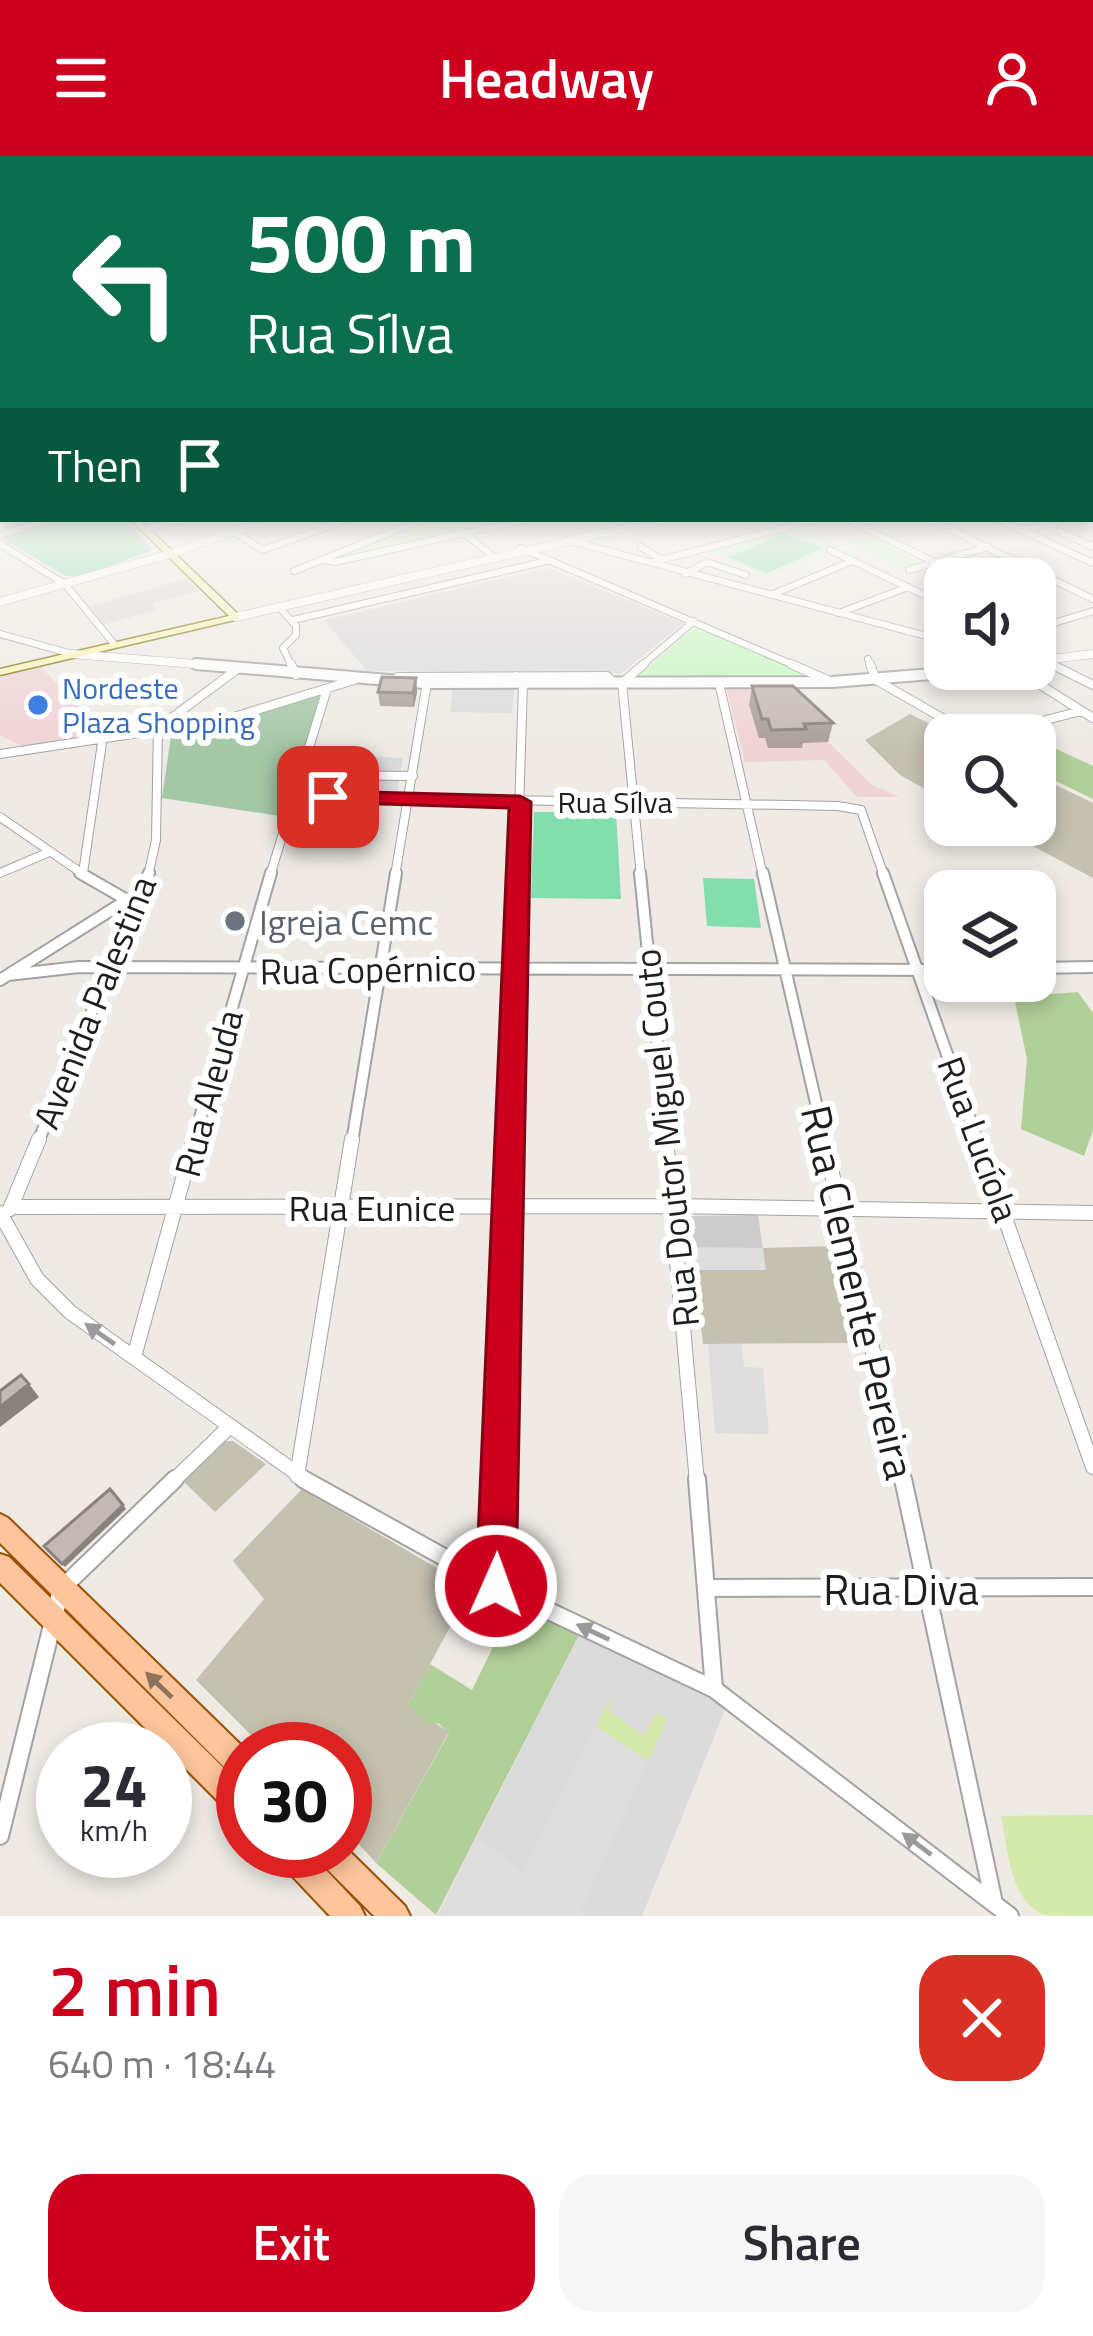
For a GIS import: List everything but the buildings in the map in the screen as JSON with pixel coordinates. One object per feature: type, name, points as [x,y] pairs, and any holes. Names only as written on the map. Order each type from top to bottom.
[{"type":"main road","points":[[203,585],[236,617]]},
{"type":"main road","points":[[0,672],[236,617]]},
{"type":"main road","points":[[0,1526],[216,1740]]},
{"type":"main road","points":[[0,1566],[216,1780]]},
{"type":"main road","points":[[313,1878],[350,1916]]},
{"type":"main road","points":[[356,1878],[395,1916]]},
{"type":"street","points":[[0,602],[61,585]]},
{"type":"street","points":[[66,585],[114,644]]},
{"type":"street","points":[[236,617],[375,585]]},
{"type":"street","points":[[293,620],[442,585]]},
{"type":"street","points":[[609,585],[832,682]]},
{"type":"street","points":[[722,585],[924,636]]},
{"type":"street","points":[[768,597],[796,585]]},
{"type":"street","points":[[904,585],[924,595]]},
{"type":"street","points":[[1065,585],[1093,599]]},
{"type":"street","points":[[836,614],[908,587]]},
{"type":"street","points":[[279,607],[298,632],[283,648],[296,675]]},
{"type":"street","points":[[1056,622],[1093,611]]},
{"type":"street","points":[[618,683],[694,621]]},
{"type":"street","points":[[0,634],[72,654],[354,680],[719,683],[924,676]]},
{"type":"street","points":[[1056,659],[1093,654]]},
{"type":"street","points":[[289,658],[332,674],[374,679]]},
{"type":"street","points":[[868,659],[876,680],[935,714]]},
{"type":"street","points":[[1056,669],[1093,685]]},
{"type":"street","points":[[161,735],[158,728],[236,670]]},
{"type":"street","points":[[316,676],[332,674]]},
{"type":"street","points":[[0,754],[161,735],[326,692],[354,680]]},
{"type":"street","points":[[297,1476],[345,1205],[426,680]]},
{"type":"street","points":[[496,1586],[520,680]]},
{"type":"street","name":"Rua Doutor Miguel Couto","points":[[618,683],[674,1206],[714,1689]]},
{"type":"street","name":"Rua Clemente Pereira","points":[[719,683],[928,1589],[994,1903]]},
{"type":"street","points":[[1048,690],[1093,718]]},
{"type":"street","name":"Rua Aleuda","points":[[134,1357],[241,970],[326,692]]},
{"type":"street","points":[[1056,717],[1081,711]]},
{"type":"street","name":"Avenida Palestina","points":[[5,1214],[111,968],[156,840],[161,735]]},
{"type":"street","points":[[83,873],[102,743]]},
{"type":"street","points":[[308,775],[413,776]]},
{"type":"street","name":"Rua Sílva","points":[[294,796],[845,806],[862,812]]},
{"type":"street","name":"Rua Lucíola","points":[[862,812],[1093,1467]]},
{"type":"street","points":[[0,817],[47,853],[133,900]]},
{"type":"street","points":[[0,873],[47,853]]},
{"type":"street","points":[[4,978],[133,900]]},
{"type":"street","name":"Rua Copérnico","points":[[4,978],[111,968],[924,970]]},
{"type":"street","points":[[1056,968],[1093,968]]},
{"type":"street","name":"Rua Eunice","points":[[5,1214],[345,1205],[1093,1213]]},
{"type":"street","points":[[5,1214],[37,1279],[70,1312],[297,1476],[496,1586],[714,1689],[1010,1916]]},
{"type":"street","points":[[0,1836],[61,1589],[229,1427]]},
{"type":"street","name":"Rua Diva","points":[[709,1588],[1093,1587]]},
{"type":"shaded area","points":[[163,585],[194,585],[200,591],[152,603],[157,610],[102,625],[88,607]]},
{"type":"shaded area","points":[[474,585],[590,585],[684,623],[621,673],[367,671],[324,620]]},
{"type":"shaded area","name":"Nordeste Plaza Shopping","points":[[39,665],[108,738],[26,748],[0,735],[0,675]]},
{"type":"shaded area","points":[[726,687],[776,691],[872,785],[899,797],[857,797],[824,760],[745,762]]},
{"type":"shaded area","points":[[453,688],[514,688],[512,713],[450,712]]},
{"type":"shaded area","points":[[910,714],[924,721],[924,788],[900,775],[865,740]]},
{"type":"shaded area","points":[[311,754],[403,758],[396,799],[299,795]]},
{"type":"shaded area","points":[[1056,785],[1093,803],[1093,878],[1033,846],[1056,846]]},
{"type":"shaded area","points":[[758,1215],[766,1270],[694,1270],[689,1216]]},
{"type":"shaded area","points":[[833,1246],[856,1343],[703,1344],[694,1270],[765,1270],[763,1248]]},
{"type":"shaded area","points":[[692,1247],[763,1248],[766,1270],[694,1270]]},
{"type":"shaded area","points":[[708,1344],[742,1344],[744,1367],[763,1368],[769,1434],[715,1433]]},
{"type":"shaded area","points":[[233,1441],[266,1464],[215,1512],[179,1477],[217,1442]]},
{"type":"shaded area","points":[[302,1489],[471,1588],[408,1705],[449,1732],[376,1863],[372,1859],[372,1722],[238,1722],[196,1680],[264,1599],[233,1561]]},
{"type":"shaded area","points":[[581,1631],[727,1705],[642,1916],[437,1916]]},
{"type":"shaded area","points":[[596,1726],[648,1761],[579,1916],[437,1916],[476,1836],[523,1872]]},
{"type":"green space","points":[[696,626],[818,678],[636,678]]},
{"type":"green space","points":[[327,693],[286,817],[162,798],[171,736]]},
{"type":"green space","points":[[1056,749],[1093,766],[1093,799],[1056,781]]},
{"type":"green space","points":[[534,812],[616,812],[621,899],[531,898]]},
{"type":"green space","points":[[703,878],[754,879],[761,928],[707,926]]},
{"type":"green space","points":[[1078,992],[1093,1013],[1093,1130],[1084,1156],[1021,1129],[1027,1059],[1015,1002],[1056,1002],[1056,994]]},
{"type":"green space","points":[[515,1602],[581,1631],[436,1915],[376,1863],[449,1733],[438,1723],[430,1725],[408,1705],[430,1664],[472,1690]]},
{"type":"green space","points":[[611,1696],[609,1711],[644,1736],[656,1713],[667,1720],[648,1761],[596,1726]]},
{"type":"green space","points":[[1093,1815],[1093,1916],[1043,1915],[1017,1885],[1001,1816]]},
{"type":"place","name":"Nordeste Plaza Shopping","points":[[38,705]]},
{"type":"place","name":"Igreja Cemc","points":[[235,921]]},
{"type":"route","points":[[328,797],[520,802],[496,1586]]}]
